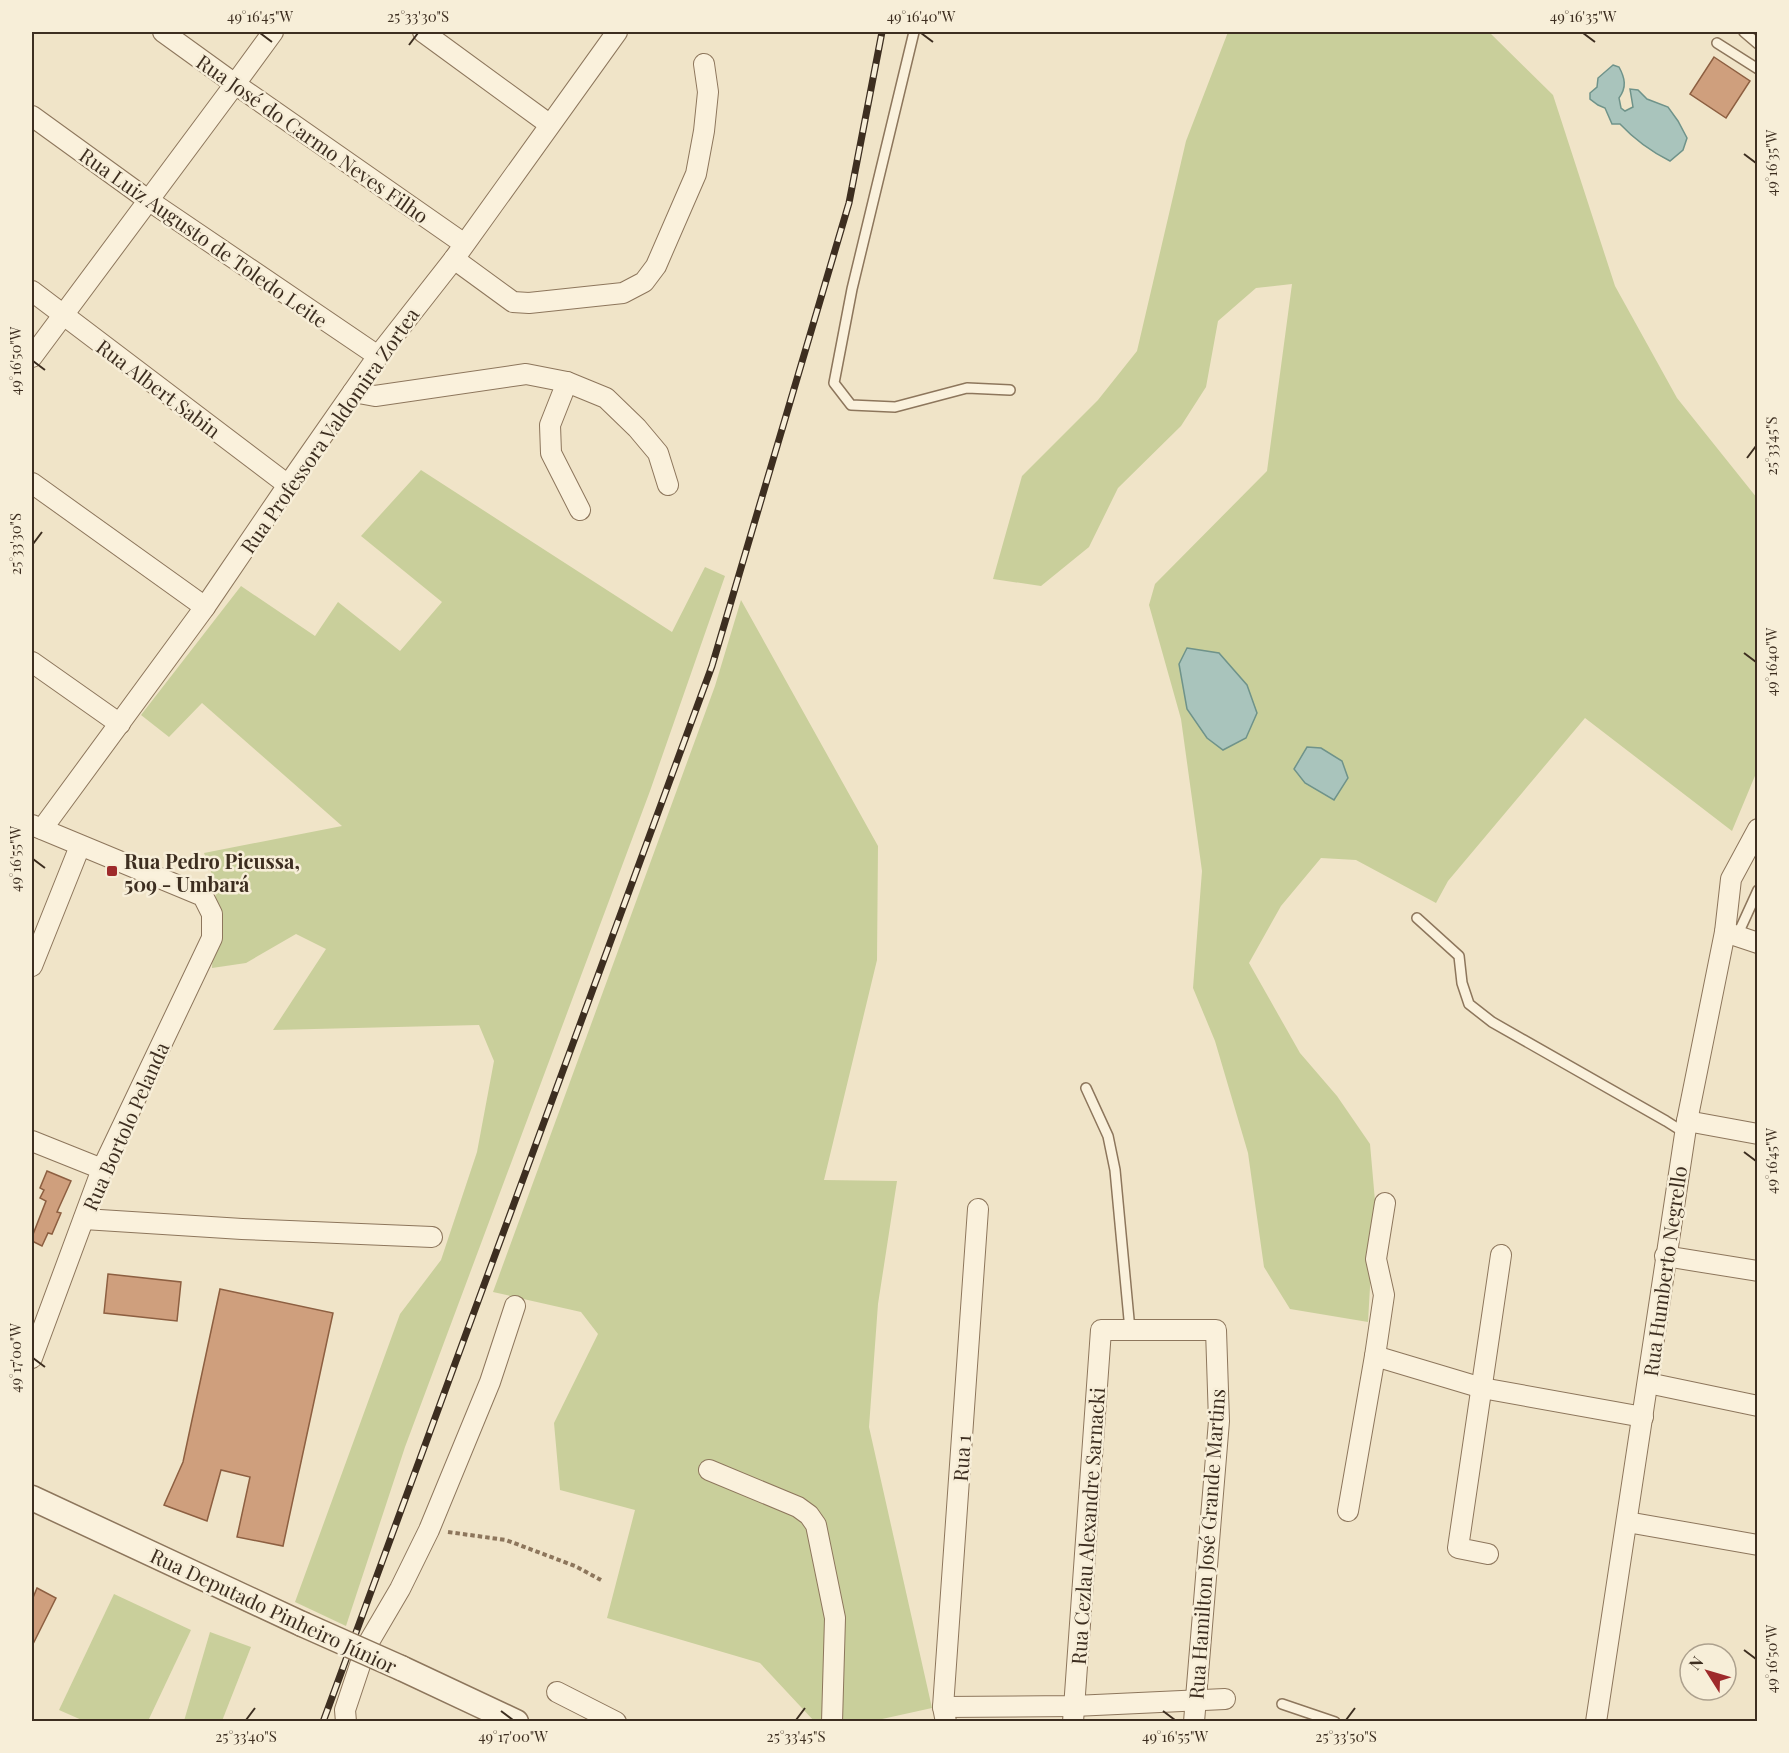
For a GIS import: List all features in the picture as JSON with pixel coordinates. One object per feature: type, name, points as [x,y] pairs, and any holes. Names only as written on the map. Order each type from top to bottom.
[{"type":"street","name":"Rua José do Carmo Neves Filho","points":[[163,32],[458,251],[513,302],[529,303],[623,293],[644,282],[656,266],[696,174],[708,92],[704,64]]},
{"type":"street","points":[[32,357],[273,32]]},
{"type":"street","points":[[423,32],[549,124]]},
{"type":"street","name":"Rua Professora Valdomira Zortea","points":[[37,827],[120,724],[205,607],[378,356],[458,251],[616,32]]},
{"type":"street","name":"Rua Luiz Augusto de Toledo Leite","points":[[32,116],[148,200],[378,356]]},
{"type":"street","name":"Rua Albert Sabin","points":[[32,291],[288,484]]},
{"type":"street","points":[[353,392],[375,396],[526,374],[567,382],[606,398],[637,428],[658,453],[668,485]]},
{"type":"street","points":[[567,382],[550,425],[550,453],[580,510]]},
{"type":"street","points":[[32,483],[205,607]]},
{"type":"street","points":[[32,662],[120,724]]},
{"type":"street","points":[[32,966],[80,846],[37,827]]},
{"type":"street","name":"Rua Humberto Negrello","points":[[1596,1722],[1686,1127],[1731,934],[1731,879],[1758,829]]},
{"type":"street","name":"Rua Bortolo Pelanda","points":[[32,1358],[102,1169],[212,938],[212,914],[203,896],[80,846]]},
{"type":"street","points":[[1731,934],[1758,943]]},
{"type":"street","points":[[1686,1127],[1758,1134]]},
{"type":"street","points":[[32,1141],[102,1169]]},
{"type":"street","points":[[1348,1511],[1376,1356],[1384,1295],[1376,1259],[1385,1203]]},
{"type":"street","name":"Rua 1","points":[[945,1714],[978,1209]]},
{"type":"street","points":[[84,1219],[242,1229],[432,1237]]},
{"type":"street","points":[[1488,1554],[1458,1548],[1501,1255]]},
{"type":"street","points":[[1665,1256],[1758,1271]]},
{"type":"street","points":[[346,1722],[345,1710],[366,1647],[400,1588],[429,1530],[490,1382],[515,1306]]},
{"type":"street","name":"Rua Cezlau Alexandre Sarnacki","points":[[1074,1714],[1101,1330],[1130,1330]]},
{"type":"street","name":"Rua Hamilton José Grande Martins","points":[[1130,1330],[1216,1330],[1219,1421],[1194,1722]]},
{"type":"street","points":[[1376,1356],[1482,1388],[1643,1417]]},
{"type":"street","points":[[1648,1383],[1758,1406]]},
{"type":"street","points":[[709,1470],[798,1507],[809,1515],[816,1525],[835,1618],[832,1722]]},
{"type":"street","name":"Rua Deputado Pinheiro Júnior","points":[[32,1498],[516,1722]]},
{"type":"street","points":[[1626,1522],[1758,1545]]},
{"type":"street","points":[[557,1692],[616,1722]]},
{"type":"street","points":[[945,1714],[1074,1714],[1226,1699]]},
{"type":"lane","points":[[914,32],[852,289],[834,383],[851,405],[895,407],[967,388],[1010,390]]},
{"type":"lane","points":[[1744,32],[1758,44]]},
{"type":"lane","points":[[1717,43],[1758,69]]},
{"type":"lane","name":"Rua Humberto Negrello","points":[[1731,934],[1758,890]]},
{"type":"lane","points":[[1417,918],[1459,956],[1462,983],[1469,1004],[1492,1022],[1666,1121],[1686,1127]]},
{"type":"lane","points":[[1086,1088],[1108,1136],[1115,1170],[1130,1330]]},
{"type":"lane","points":[[1282,1704],[1335,1722]]},
{"type":"path","points":[[429,1530],[506,1540],[575,1566],[601,1580]]},
{"type":"green space","points":[[1228,32],[1489,32],[1553,95],[1615,286],[1677,398],[1757,498],[1757,771],[1732,831],[1585,718],[1448,881],[1436,903],[1356,860],[1321,858],[1281,906],[1249,963],[1300,1053],[1337,1096],[1370,1144],[1375,1201],[1368,1322],[1290,1309],[1264,1267],[1248,1153],[1215,1041],[1193,988],[1202,871],[1181,719],[1149,605],[1155,584],[1267,471],[1292,284],[1256,288],[1218,321],[1206,387],[1181,426],[1118,488],[1089,547],[1041,586],[993,579],[1022,476],[1098,400],[1137,351],[1186,141]]},
{"type":"green space","points":[[421,470],[672,632],[705,567],[725,576],[650,791],[405,1447],[346,1626],[295,1602],[400,1314],[441,1260],[477,1152],[494,1061],[479,1025],[273,1030],[326,949],[296,934],[246,963],[212,968],[216,885],[204,853],[342,826],[202,703],[169,737],[141,715],[241,586],[315,636],[338,602],[400,651],[442,602],[361,536]]},
{"type":"green space","points":[[741,600],[878,846],[877,960],[824,1180],[897,1181],[878,1304],[869,1427],[932,1708],[873,1721],[814,1721],[760,1663],[607,1618],[635,1510],[560,1490],[554,1423],[598,1334],[581,1312],[493,1292],[715,686]]},
{"type":"green space","points":[[114,1594],[191,1630],[148,1721],[84,1721],[59,1710]]},
{"type":"green space","points":[[210,1632],[251,1647],[222,1721],[184,1721]]},
{"type":"water","points":[[1613,65],[1619,67],[1624,79],[1623,90],[1619,98],[1621,108],[1625,111],[1633,107],[1630,89],[1638,90],[1647,99],[1668,107],[1678,121],[1687,138],[1683,150],[1670,161],[1643,145],[1620,124],[1612,124],[1605,108],[1590,99],[1590,93],[1597,87],[1598,78]]},
{"type":"water","points":[[1187,648],[1219,653],[1247,685],[1257,713],[1246,738],[1223,750],[1207,738],[1187,709],[1179,664]]},
{"type":"water","points":[[1307,747],[1321,748],[1342,761],[1348,778],[1334,800],[1305,783],[1294,769]]},
{"type":"building","points":[[1714,57],[1750,81],[1726,118],[1690,94]]},
{"type":"building","points":[[47,1171],[71,1181],[57,1212],[61,1213],[52,1234],[48,1233],[42,1246],[32,1241],[32,1237],[46,1201],[40,1198],[44,1190],[40,1188]]},
{"type":"building","points":[[108,1274],[181,1282],[177,1321],[104,1313]]},
{"type":"building","points":[[220,1289],[333,1313],[283,1546],[237,1537],[250,1477],[221,1470],[207,1521],[164,1505],[183,1462]]},
{"type":"building","points":[[37,1588],[56,1598],[32,1646],[32,1600]]},
{"type":"railway","points":[[323,1722],[712,666],[849,203],[882,32]]},
{"type":"place","name":"Rua Pedro Picussa, 509 - Umbará","points":[[112,871]]}]
